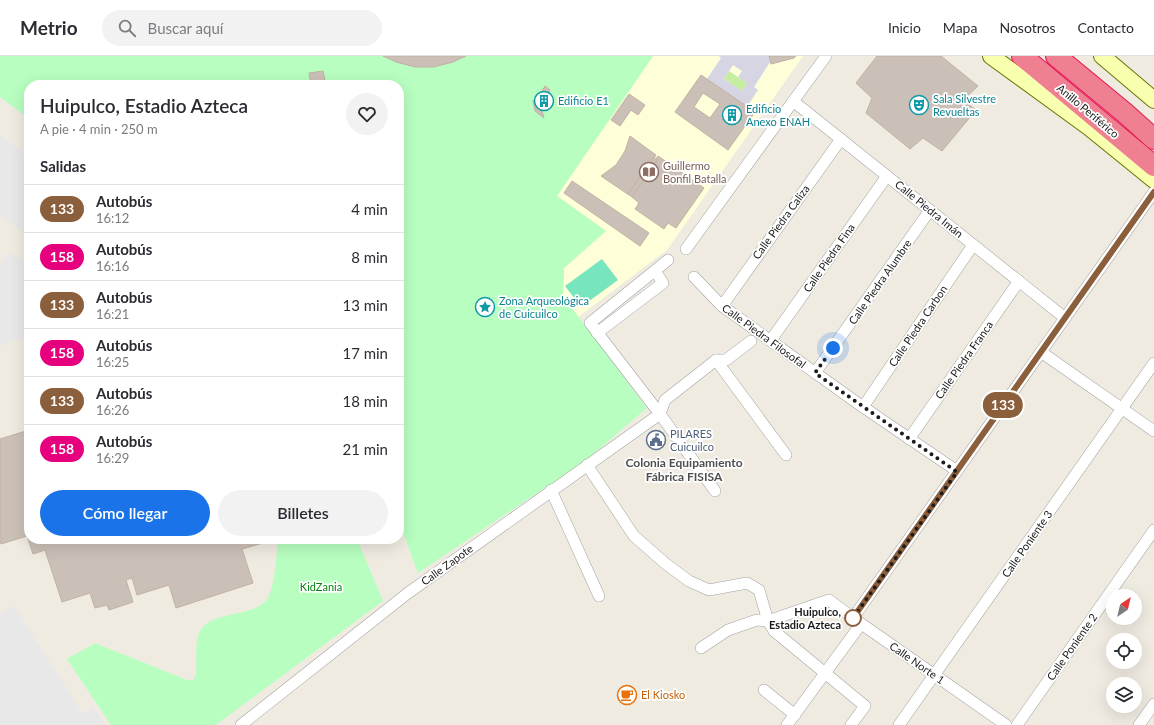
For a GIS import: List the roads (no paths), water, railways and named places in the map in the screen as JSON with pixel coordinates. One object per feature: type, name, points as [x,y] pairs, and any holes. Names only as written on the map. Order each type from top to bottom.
[{"type":"highway","name":"Anillo Periférico","points":[[1022,56],[1154,166]]},
{"type":"highway","points":[[1034,56],[1154,153]]},
{"type":"highway","points":[[1056,56],[1125,112],[1154,139]]},
{"type":"highway","points":[[1077,56],[1154,128]]},
{"type":"main road","points":[[992,56],[1090,128],[1154,180]]},
{"type":"main road","points":[[1102,56],[1154,100]]},
{"type":"street","points":[[686,250],[826,56]]},
{"type":"street","name":"Calle Piedra Imán","points":[[793,101],[1065,318]]},
{"type":"street","name":"Calle Piedra Caliza","points":[[722,306],[841,139]]},
{"type":"street","name":"Calle Piedra Fina","points":[[771,340],[887,176]]},
{"type":"street","points":[[787,725],[825,673],[857,621],[957,472],[1154,192]]},
{"type":"street","name":"Calle Piedra Alumbre","points":[[815,373],[930,210]]},
{"type":"street","name":"Calle Piedra Carbon","points":[[863,408],[973,245]]},
{"type":"street","points":[[668,260],[655,271],[663,283],[597,334],[660,414],[715,492]]},
{"type":"street","name":"Calle Piedra Filosofal","points":[[694,277],[722,306],[863,408],[957,472]]},
{"type":"street","name":"Calle Piedra Franca","points":[[909,438],[1019,281]]},
{"type":"street","points":[[660,414],[665,400],[716,360],[726,360],[751,341]]},
{"type":"street","points":[[1041,352],[1154,431]]},
{"type":"street","points":[[716,360],[786,455]]},
{"type":"street","name":"Calle Poniente 3","points":[[900,725],[1154,362]]},
{"type":"street","name":"Calle Zapote","points":[[241,725],[408,593],[660,414]]},
{"type":"street","points":[[587,465],[634,536],[654,555],[689,580],[709,590],[747,583],[753,585],[759,590],[768,621],[774,632],[865,706],[851,725]]},
{"type":"street","points":[[551,490],[599,596]]},
{"type":"street","name":"Calle Poniente 2","points":[[1018,725],[1154,530]]},
{"type":"street","name":"Calle Norte 1","points":[[768,621],[829,600],[1006,725]]},
{"type":"street","points":[[701,648],[728,630],[757,620],[768,621]]},
{"type":"street","points":[[764,690],[795,715]]},
{"type":"street","points":[[1140,725],[1154,704]]},
{"type":"place","name":"Edificio E1","points":[[544,101]]},
{"type":"place","name":"Sala Silvestre Revueltas","points":[[919,105]]},
{"type":"place","name":"Edificio Anexo ENAH","points":[[732,115]]},
{"type":"place","name":"Guillermo Bonfil Batalla","points":[[649,172]]},
{"type":"place","name":"Zona Arqueológica de Cuicuilco","points":[[485,307]]},
{"type":"place","name":"PILARES Cuicuilco","points":[[656,440]]},
{"type":"place","name":"Huipulco, Estadio Azteca","points":[[853,618]]},
{"type":"place","name":"El Kiosko","points":[[627,695]]},
{"type":"district","name":"Colonia Equipamiento Fábrica FISISA","points":[[684,470]]},
{"type":"park label","name":"KidZania","points":[[321,587]]}]
